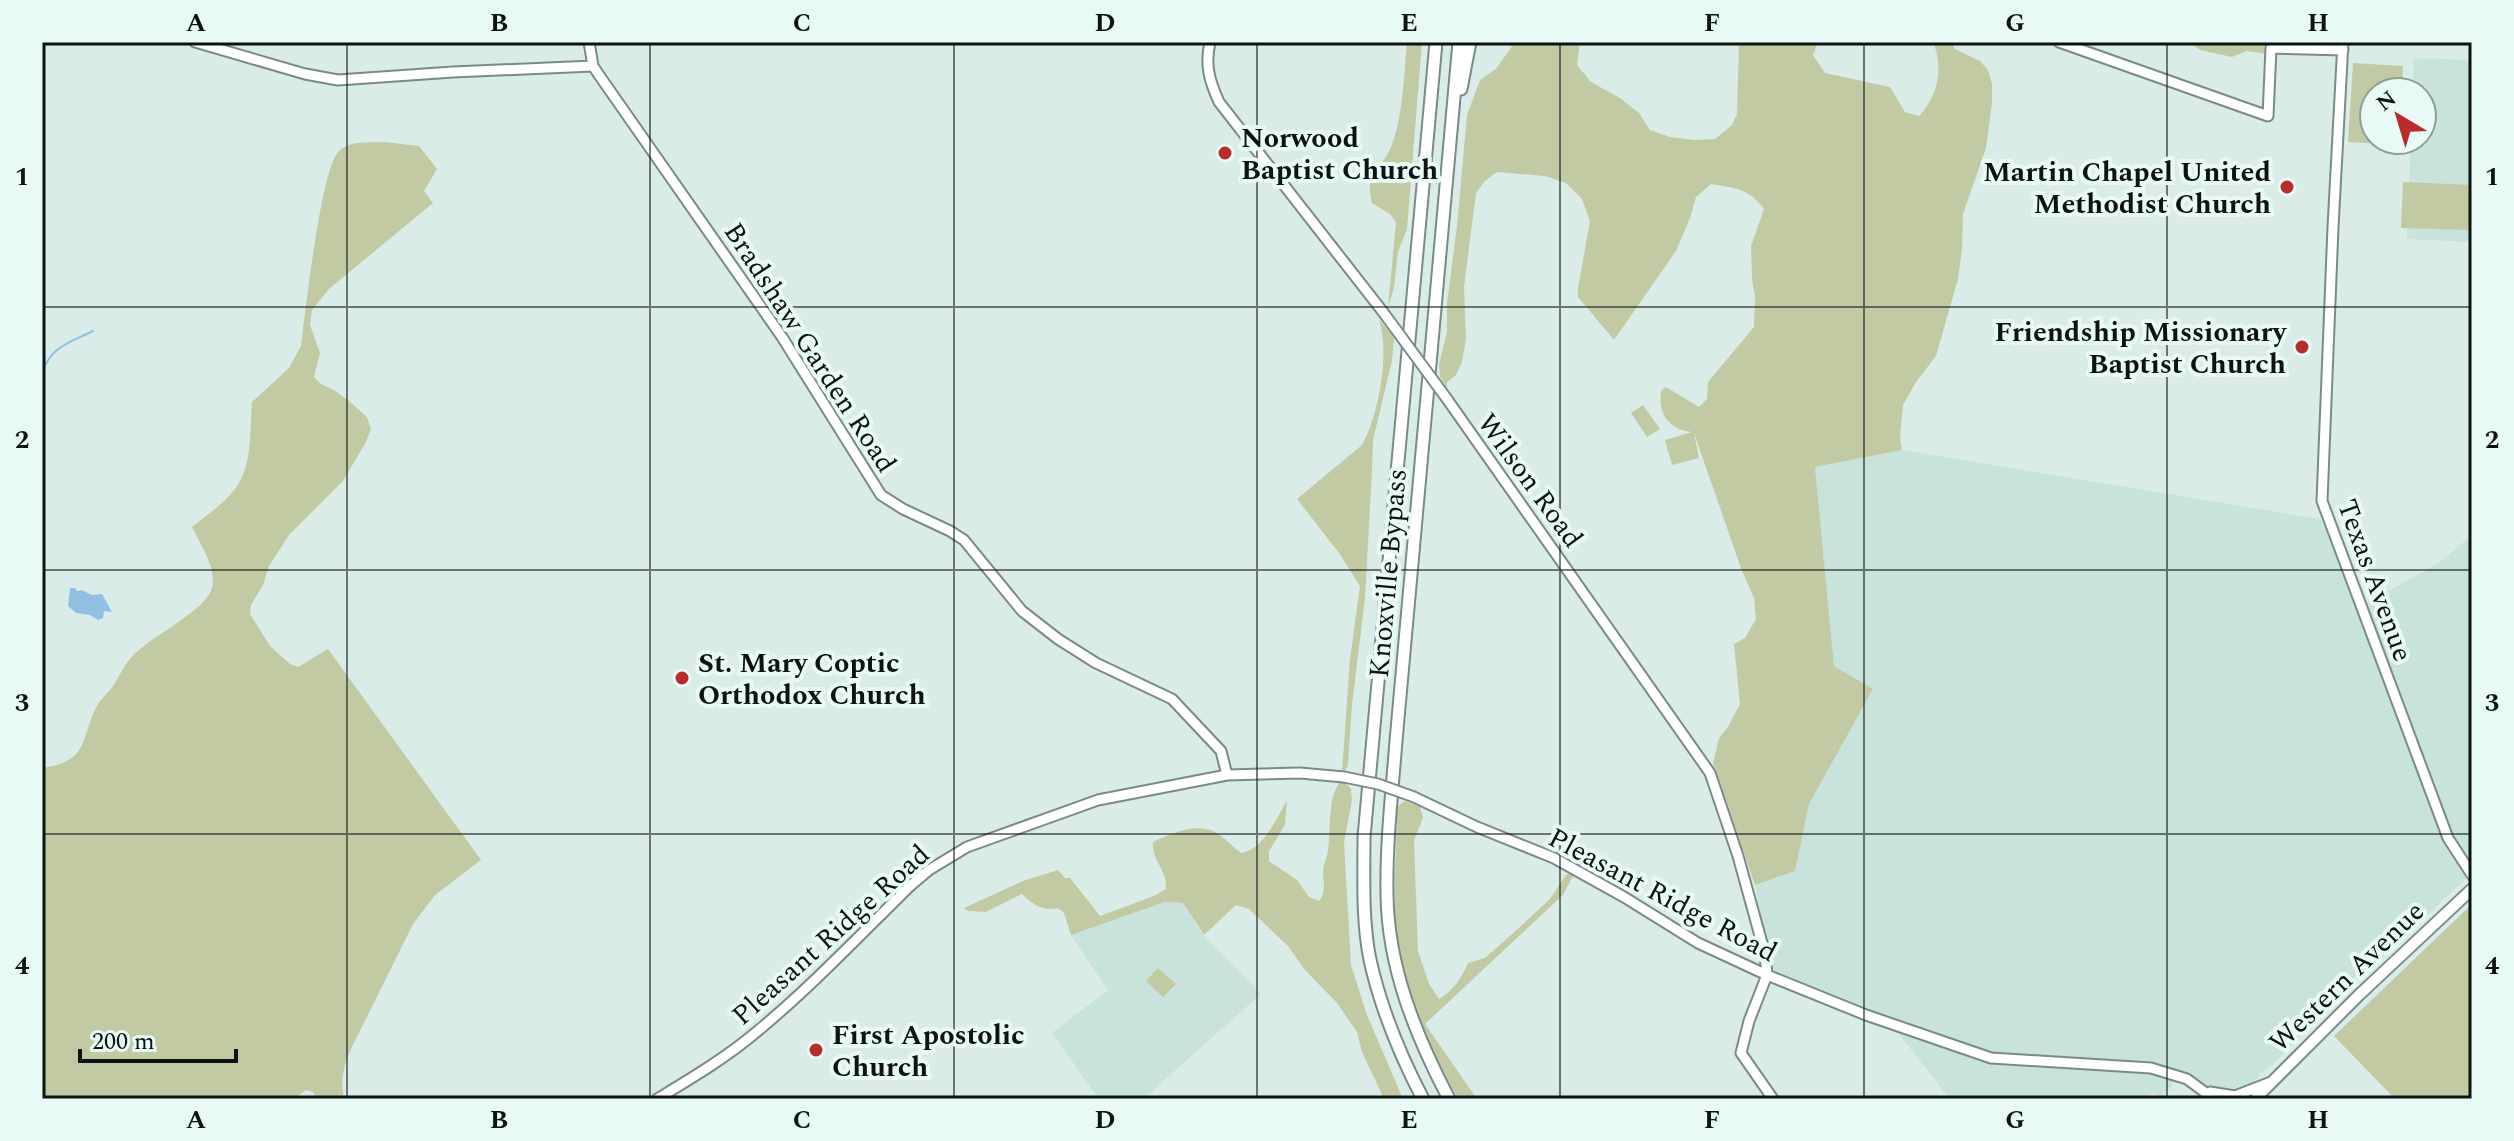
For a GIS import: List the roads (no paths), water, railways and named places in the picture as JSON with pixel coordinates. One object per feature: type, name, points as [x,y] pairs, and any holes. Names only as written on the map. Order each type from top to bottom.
[{"type":"highway","name":"Knoxville Bypass","points":[[1423,1099],[1385,1015],[1370,959],[1363,900],[1364,837],[1436,42]]},
{"type":"highway","name":"Knoxville Bypass","points":[[1449,1099],[1426,1056],[1406,1003],[1392,948],[1387,897],[1395,755],[1459,42]]},
{"type":"highway","points":[[1452,112],[1461,90],[1470,42]]},
{"type":"main road","name":"Western Avenue","points":[[2255,1099],[2472,889]]},
{"type":"street","points":[[195,42],[305,74],[338,80],[593,66]]},
{"type":"street","name":"Bradshaw Garden Road","points":[[589,42],[593,66],[807,373],[838,429],[881,495],[964,540],[1022,611],[1058,639],[1096,663],[1172,699],[1221,751],[1227,775]]},
{"type":"street","name":"Wilson Road","points":[[1210,42],[1206,61],[1209,81],[1219,102],[1447,399],[1710,773],[1738,856],[1765,954],[1767,975]]},
{"type":"street","points":[[2059,42],[2268,116],[2271,48],[2343,46]]},
{"type":"street","name":"Texas Avenue","points":[[2343,46],[2322,501],[2448,838],[2472,875]]},
{"type":"street","name":"Pleasant Ridge Road","points":[[657,1099],[754,1034],[910,886],[948,857],[967,847],[1098,800],[1227,775],[1300,773],[1378,784],[1414,797],[1554,858],[1698,943],[1855,1011],[1991,1058],[2151,1068],[2187,1079],[2214,1099]]},
{"type":"street","points":[[1767,975],[1749,1021],[1741,1053],[1773,1099]]},
{"type":"street","points":[[2205,1091],[2235,1096],[2271,1082]]},
{"type":"water","points":[[70,588],[92,595],[102,594],[112,612],[104,611],[103,618],[98,620],[76,613],[68,606]]},
{"type":"waterway","points":[[42,373],[56,351],[93,331]]},
{"type":"place","name":"Norwood Baptist Church","points":[[1225,153]]},
{"type":"place","name":"Martin Chapel United Methodist Church","points":[[2287,187]]},
{"type":"place","name":"Friendship Missionary Baptist Church","points":[[2302,347]]},
{"type":"place","name":"St. Mary Coptic Orthodox Church","points":[[682,678]]},
{"type":"place","name":"First Apostolic Church","points":[[816,1050]]}]
